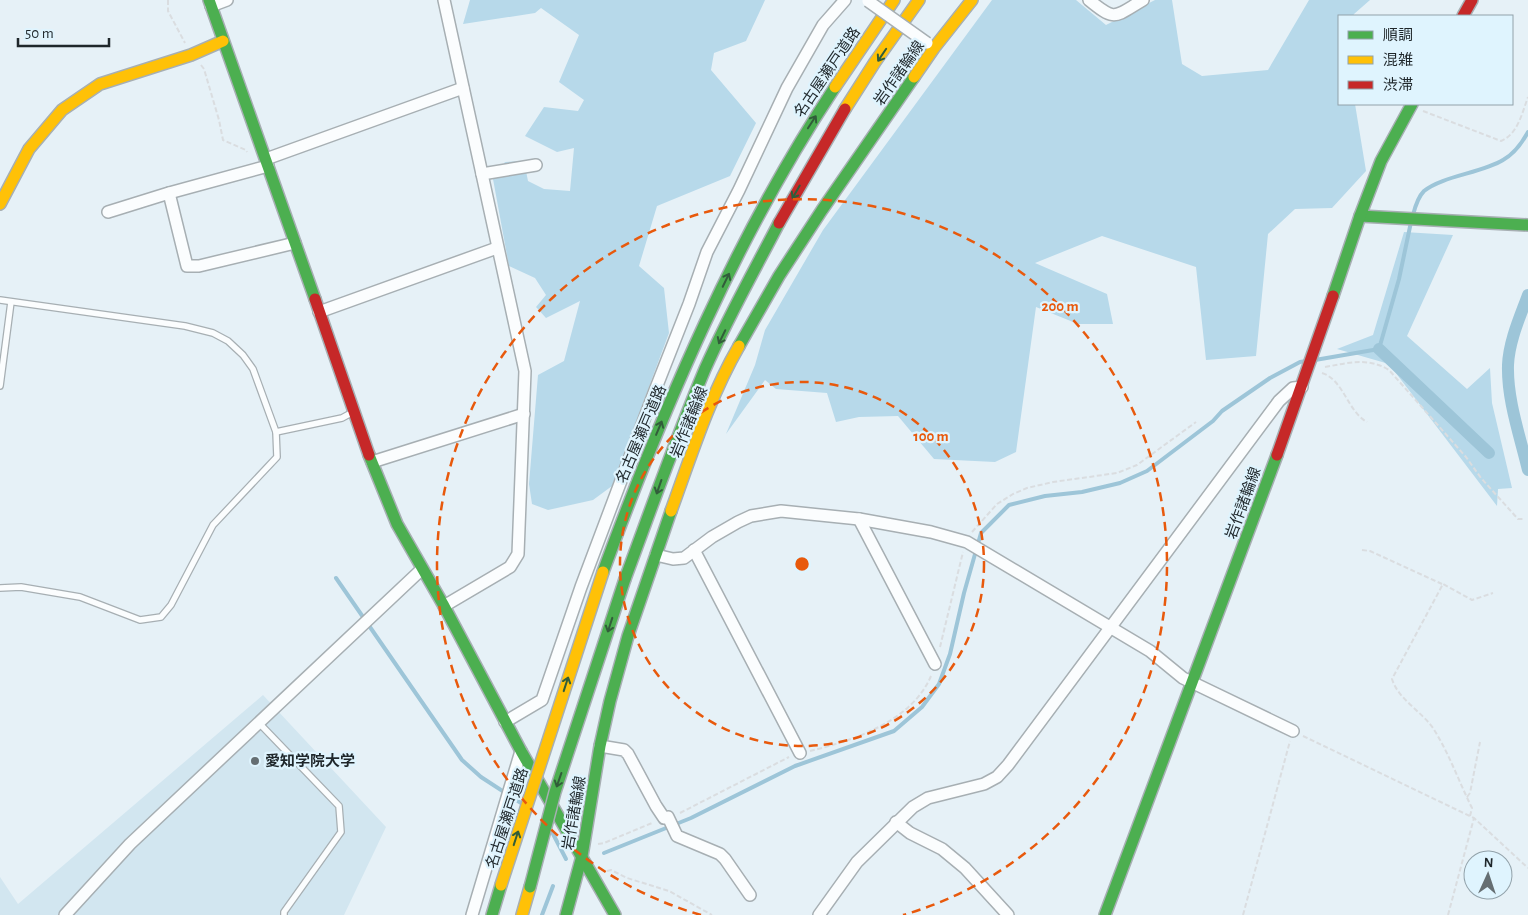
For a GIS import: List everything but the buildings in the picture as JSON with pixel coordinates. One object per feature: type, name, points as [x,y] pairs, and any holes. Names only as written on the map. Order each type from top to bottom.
[{"type":"main road","name":"名古屋瀬戸道路","points":[[492,915],[603,572],[627,506],[687,361],[730,271],[767,200],[844,72],[894,0]]},
{"type":"main road","points":[[522,915],[555,792],[625,579],[665,470],[706,369],[786,209],[862,83],[919,0]]},
{"type":"main road","name":"岩作諸輪線","points":[[566,915],[582,856],[600,746],[610,701],[628,636],[697,438],[731,360],[779,276],[931,46],[972,0]]},
{"type":"main road","points":[[1464,15],[1472,0]]},
{"type":"main road","points":[[210,3],[372,462],[397,524],[444,606],[521,751],[615,915]]},
{"type":"main road","points":[[0,204],[29,149],[62,110],[100,84],[191,55],[224,42]]},
{"type":"main road","name":"岩作諸輪線","points":[[1105,915],[1308,372],[1360,216],[1381,161],[1411,105]]},
{"type":"main road","points":[[1360,216],[1528,225]]},
{"type":"street","points":[[210,3],[227,0]]},
{"type":"street","points":[[444,0],[525,371],[518,554],[510,566],[444,606]]},
{"type":"street","points":[[505,722],[542,700],[581,587],[654,393],[690,304],[708,252],[787,88],[823,26],[845,0]]},
{"type":"street","points":[[1089,0],[1107,14],[1113,16],[1120,14],[1143,0]]},
{"type":"street","points":[[867,1],[931,46]]},
{"type":"street","points":[[108,212],[256,169],[267,162],[462,88]]},
{"type":"street","points":[[482,174],[536,164]]},
{"type":"street","points":[[169,193],[188,266],[199,266],[295,243]]},
{"type":"street","points":[[319,312],[497,248]]},
{"type":"street","points":[[819,915],[857,862],[913,807],[928,798],[984,784],[997,777],[1008,765],[1279,401],[1293,388],[1302,387]]},
{"type":"street","points":[[372,462],[524,414]]},
{"type":"street","points":[[656,554],[679,559],[684,558],[712,537],[738,522],[764,513],[781,511],[859,520],[931,532],[966,542],[1150,651],[1183,678],[1293,731]]},
{"type":"street","points":[[859,520],[935,664]]},
{"type":"street","points":[[694,550],[800,753]]},
{"type":"street","points":[[66,915],[130,844],[422,569]]},
{"type":"street","points":[[600,746],[624,750],[656,806],[667,818],[675,832],[683,840],[720,854],[750,895]]},
{"type":"street","points":[[472,915],[521,751]]},
{"type":"street","points":[[896,822],[910,833],[942,849],[965,868],[1008,915]]},
{"type":"lane","points":[[0,300],[185,326],[213,333],[228,341],[243,355],[253,369],[276,432],[277,457],[213,525],[171,605],[161,617],[140,620],[80,597],[21,587],[0,588]]},
{"type":"lane","points":[[0,386],[11,302]]},
{"type":"lane","points":[[276,432],[342,418],[354,411]]},
{"type":"lane","points":[[259,723],[339,806],[341,832],[284,912],[284,915]]},
{"type":"path","points":[[168,0],[168,11],[191,55],[204,68],[223,140],[246,150],[256,169]]},
{"type":"path","points":[[1411,105],[1502,141],[1508,139],[1516,128],[1528,97]]},
{"type":"path","points":[[1324,367],[1353,362],[1372,362],[1389,370],[1466,457],[1481,478],[1518,518],[1523,519]]},
{"type":"path","points":[[1308,372],[1323,372],[1331,377],[1357,414],[1367,422]]},
{"type":"path","points":[[598,844],[675,816],[785,758],[849,739],[895,717],[909,707],[922,692],[931,676],[966,542],[987,513],[1013,494],[1027,488],[1117,473],[1137,464],[1196,422]]},
{"type":"path","points":[[1362,550],[1370,551],[1443,584],[1472,600],[1494,593]]},
{"type":"path","points":[[1443,584],[1392,678],[1394,687],[1432,727],[1445,748],[1472,808],[1470,816]]},
{"type":"path","points":[[1243,915],[1293,731],[1474,818],[1528,868]]},
{"type":"path","points":[[1467,798],[1470,793],[1480,742]]},
{"type":"path","points":[[1448,915],[1474,818]]},
{"type":"path","points":[[604,871],[611,870],[627,878],[670,891],[712,915]]},
{"type":"shaded area","points":[[470,0],[765,0],[746,41],[714,53],[711,70],[756,123],[730,176],[657,206],[639,266],[664,288],[669,333],[612,486],[593,500],[548,510],[532,504],[529,484],[538,375],[564,361],[580,301],[546,318],[536,307],[546,295],[535,278],[509,266],[493,179],[505,162],[524,161],[528,181],[544,189],[570,191],[574,148],[557,152],[525,136],[544,107],[578,111],[584,100],[559,82],[579,35],[541,8],[535,13],[463,24]]},
{"type":"shaded area","points":[[992,0],[1076,0],[1106,25],[1155,0],[1172,0],[1182,64],[1202,76],[1268,70],[1309,0],[1370,0],[1354,15],[1338,15],[1338,105],[1355,105],[1366,171],[1332,208],[1295,209],[1268,234],[1256,356],[1206,360],[1196,267],[1102,236],[1035,263],[1107,294],[1113,324],[1078,324],[1036,307],[1016,452],[995,462],[934,459],[898,416],[859,417],[836,422],[827,393],[776,389],[765,380],[726,434],[755,365],[765,330],[823,230]]},
{"type":"shaded area","points":[[1404,232],[1453,235],[1407,336],[1467,389],[1490,368],[1492,403],[1512,488],[1498,489],[1497,506],[1389,364],[1337,349],[1373,335]]},
{"type":"shaded area","name":"愛知学院大学","points":[[263,695],[386,827],[344,915],[0,915],[0,877],[18,904]]},
{"type":"waterway","points":[[1413,215],[1418,199],[1424,191],[1451,178],[1503,160],[1511,155],[1528,132]]},
{"type":"waterway","points":[[1315,360],[1379,349],[1399,279],[1411,222]]},
{"type":"waterway","points":[[1528,295],[1518,320],[1508,365],[1512,405],[1528,470]]},
{"type":"waterway","points":[[1379,349],[1489,453]]},
{"type":"waterway","points":[[604,853],[691,818],[795,766],[894,731],[922,707],[939,684],[950,654],[964,593],[981,533],[1009,505],[1045,496],[1082,492],[1120,483],[1147,471],[1213,421],[1222,411],[1270,378],[1300,362],[1306,361]]},
{"type":"waterway","points":[[336,578],[462,760],[481,777],[521,803]]},
{"type":"waterway","points":[[552,832],[566,859]]},
{"type":"waterway","points":[[542,915],[553,886]]},
{"type":"traffic: fast","points":[[209,0],[315,299]]},
{"type":"traffic: fast","points":[[739,346],[779,276],[914,77]]},
{"type":"traffic: fast","points":[[603,572],[651,446],[734,262],[799,144],[835,87]]},
{"type":"traffic: fast","points":[[1333,296],[1381,161],[1411,105]]},
{"type":"traffic: fast","points":[[1360,216],[1528,225]]},
{"type":"traffic: fast","points":[[625,579],[674,447],[713,350],[779,223]]},
{"type":"traffic: fast","points":[[369,455],[397,524],[444,606],[521,751],[615,915]]},
{"type":"traffic: fast","points":[[1105,915],[1277,455]]},
{"type":"traffic: fast","points":[[566,915],[582,856],[600,746],[610,701],[628,636],[671,511]]},
{"type":"traffic: fast","points":[[530,887],[555,792],[625,579]]},
{"type":"traffic: fast","points":[[492,915],[501,885]]},
{"type":"traffic: slow","points":[[835,87],[894,0]]},
{"type":"traffic: slow","points":[[845,109],[875,62],[919,0]]},
{"type":"traffic: slow","points":[[914,77],[972,0]]},
{"type":"traffic: slow","points":[[0,204],[29,149],[62,110],[100,84],[191,55],[223,41]]},
{"type":"traffic: slow","points":[[671,511],[693,448],[728,366],[739,346]]},
{"type":"traffic: slow","points":[[501,885],[603,572]]},
{"type":"traffic: slow","points":[[522,915],[530,887]]},
{"type":"traffic: jam","points":[[1464,15],[1472,0]]},
{"type":"traffic: jam","points":[[779,223],[845,109]]},
{"type":"traffic: jam","points":[[1277,455],[1333,296]]},
{"type":"traffic: jam","points":[[315,299],[369,455]]},
{"type":"place","name":"愛知学院大学","points":[[255,761]]}]
